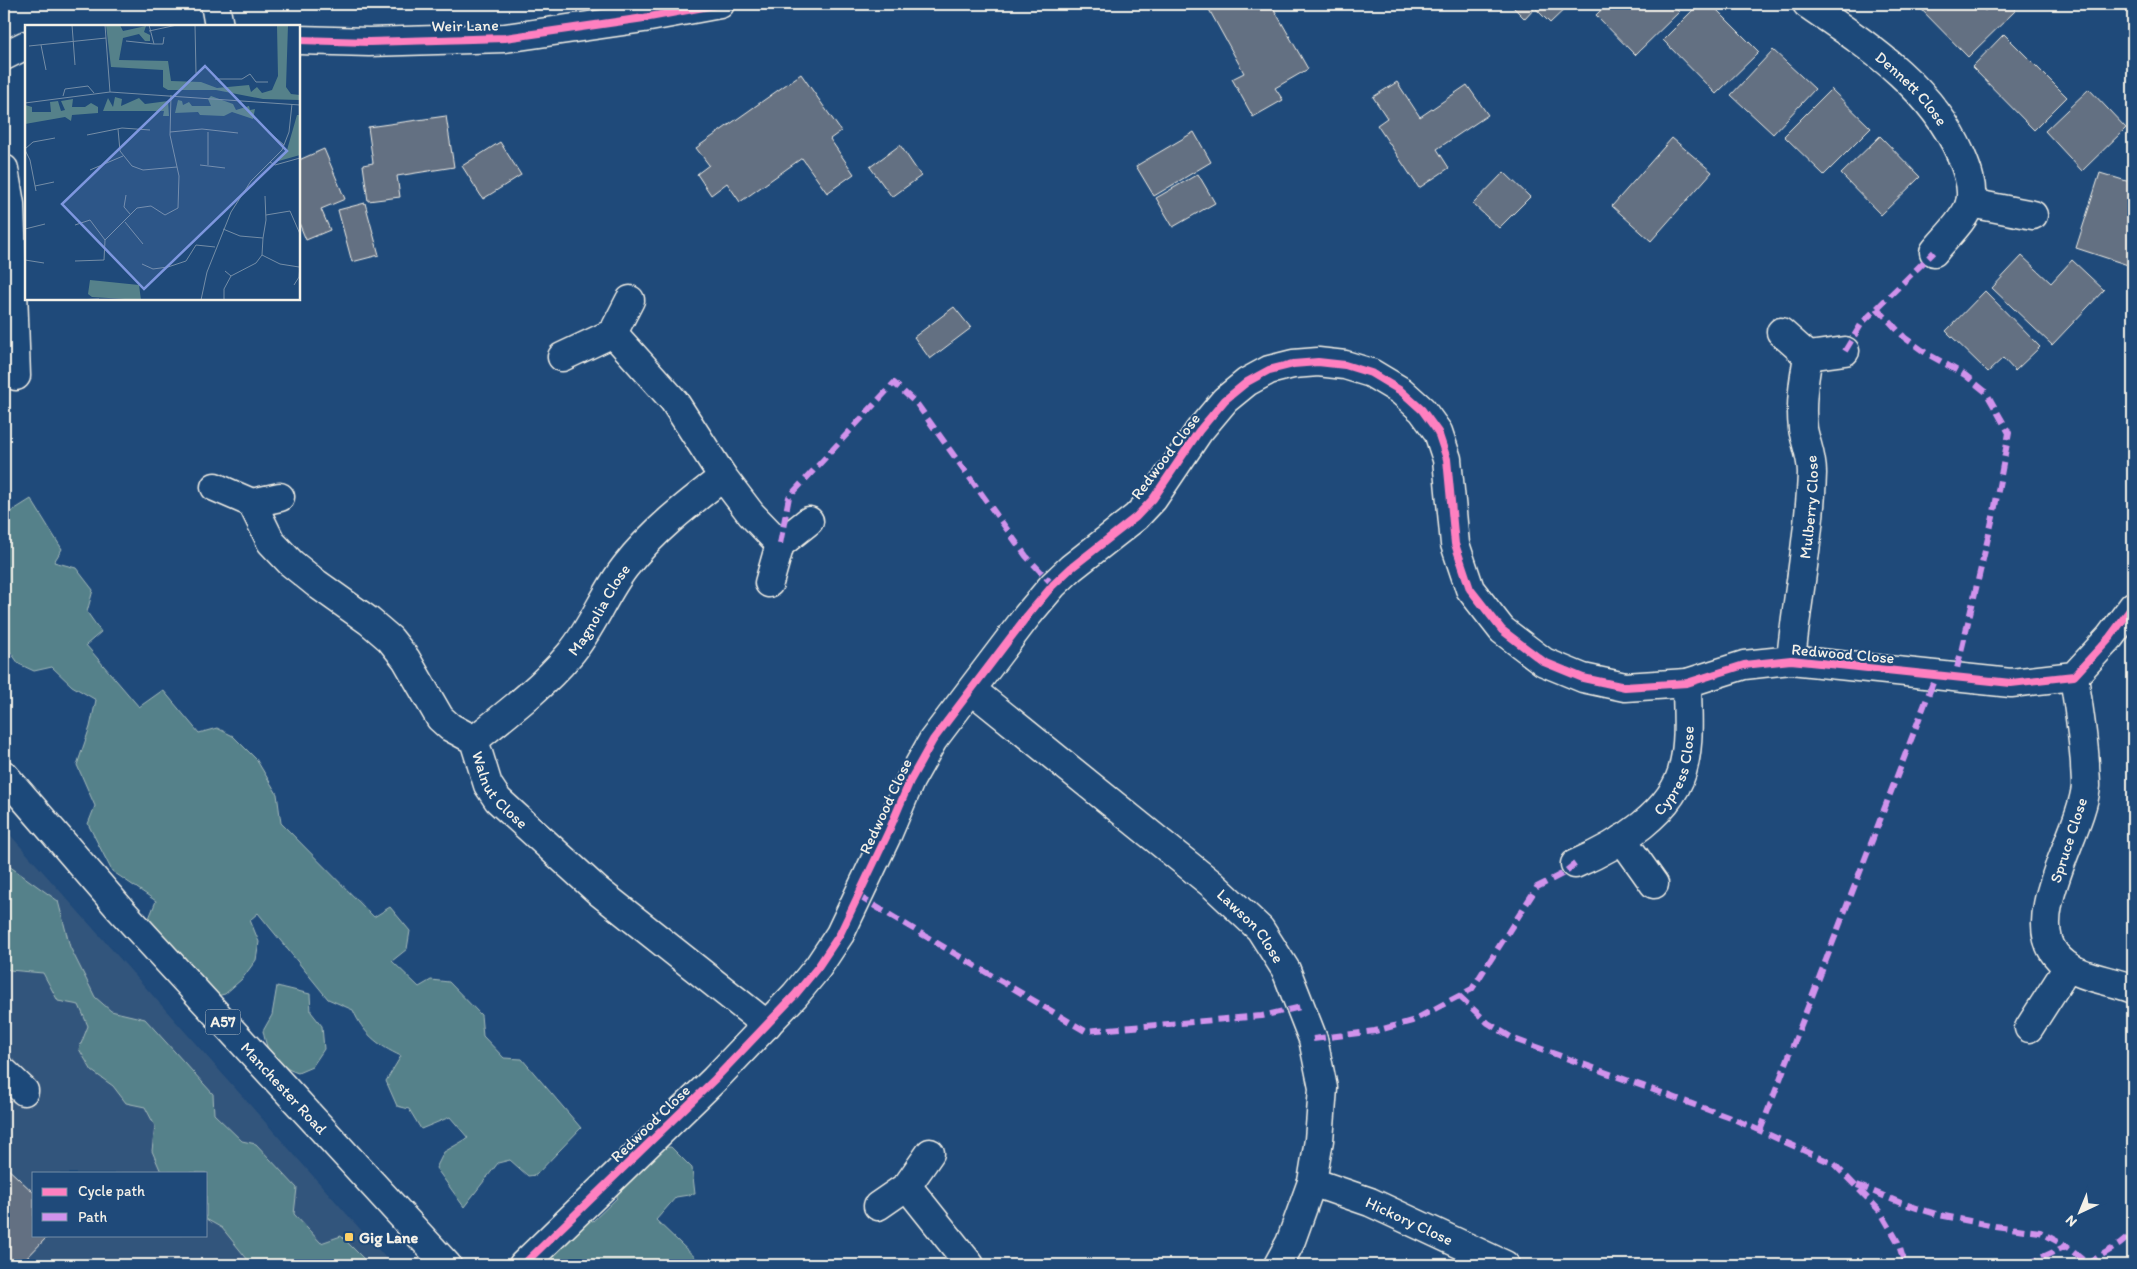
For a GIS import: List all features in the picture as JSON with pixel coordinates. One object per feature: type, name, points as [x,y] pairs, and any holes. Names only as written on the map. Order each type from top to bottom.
[{"type":"street","points":[[215,4],[219,25]]},
{"type":"street","name":"Weir Lane","points":[[300,40],[369,42],[505,38],[644,18],[720,4]]},
{"type":"street","name":"Dennett Close","points":[[1807,4],[1865,43],[1919,90],[1951,133],[1969,174],[1970,203]]},
{"type":"street","points":[[4,56],[25,46]]},
{"type":"street","points":[[4,168],[10,204],[16,376]]},
{"type":"street","points":[[1934,252],[1958,224],[1970,203],[2033,215]]},
{"type":"street","points":[[562,357],[613,333],[630,300]]},
{"type":"street","points":[[1780,332],[1808,356],[1845,351]]},
{"type":"street","points":[[613,333],[674,401],[723,477],[751,514],[780,544]]},
{"type":"street","name":"Mulberry Close","points":[[1791,660],[1797,598],[1810,512],[1812,463],[1803,429],[1802,392],[1808,356]]},
{"type":"street","name":"Redwood Close","points":[[523,1265],[715,1079],[767,1025],[818,967],[840,934],[888,833],[910,781],[933,740],[1027,616],[1053,585],[1071,568],[1136,517],[1152,499],[1199,431],[1225,400],[1247,382],[1269,370],[1293,364],[1318,362],[1344,365],[1370,373],[1401,391],[1422,410],[1438,432],[1447,459],[1455,544],[1470,588],[1502,630],[1544,662],[1584,678],[1625,688],[1687,683],[1744,665],[1791,660],[2011,683],[2074,676]]},
{"type":"street","name":"Magnolia Close","points":[[474,740],[529,696],[550,676],[589,628],[610,588],[626,566],[677,513],[723,477]]},
{"type":"street","points":[[215,487],[252,503],[280,497]]},
{"type":"street","name":"Walnut Close","points":[[252,503],[271,542],[291,563],[316,584],[369,621],[390,639],[406,659],[440,718],[450,727],[474,740],[488,785],[498,800],[598,891],[767,1025]]},
{"type":"street","points":[[769,583],[780,544],[808,520]]},
{"type":"street","points":[[2074,676],[2110,637],[2133,606]]},
{"type":"street","name":"Spruce Close","points":[[2074,676],[2084,743],[2086,786],[2070,841],[2048,900],[2045,918],[2047,936],[2054,953],[2068,967],[2091,977],[2133,989]]},
{"type":"street","name":"Cypress Close","points":[[1575,864],[1599,853],[1643,823],[1666,802],[1678,784],[1684,765],[1688,738],[1687,683]]},
{"type":"street","name":"Lawson Close","points":[[972,690],[1213,885],[1260,929],[1286,970],[1313,1039],[1322,1088],[1319,1140],[1312,1182],[1290,1243],[1278,1265]]},
{"type":"street","name":"Manchester Road","points":[[4,775],[120,909],[447,1265]]},
{"type":"street","points":[[1622,839],[1654,884]]},
{"type":"street","points":[[2029,1028],[2068,967]]},
{"type":"street","points":[[4,1072],[24,1091]]},
{"type":"street","points":[[878,1206],[907,1186],[930,1153]]},
{"type":"street","name":"Hickory Close","points":[[1312,1182],[1370,1202],[1505,1265]]},
{"type":"street","points":[[907,1186],[970,1265]]},
{"type":"shaded area","points":[[4,828],[392,1265],[4,1265]]},
{"type":"green space","points":[[31,499],[62,549],[54,562],[76,568],[93,590],[87,612],[101,632],[86,645],[139,707],[163,690],[199,733],[217,728],[233,736],[256,759],[277,794],[281,823],[374,917],[390,907],[410,931],[407,949],[392,961],[419,987],[431,980],[449,982],[481,1015],[483,1036],[504,1058],[522,1059],[581,1128],[536,1175],[528,1176],[510,1160],[498,1163],[464,1207],[436,1168],[444,1152],[468,1138],[450,1117],[421,1129],[409,1109],[397,1106],[386,1081],[401,1056],[372,1038],[361,1025],[353,1010],[328,999],[258,913],[250,920],[259,942],[256,960],[242,979],[225,994],[209,998],[145,928],[156,901],[112,871],[88,824],[95,806],[77,765],[90,727],[96,700],[72,686],[52,667],[34,671],[19,664],[4,643],[4,516]]},
{"type":"green space","points":[[4,860],[9,866],[58,901],[70,947],[95,997],[111,1011],[145,1019],[213,1094],[214,1114],[242,1141],[256,1144],[297,1188],[294,1214],[321,1243],[341,1236],[368,1265],[252,1265],[222,1228],[208,1220],[208,1172],[161,1172],[152,1151],[155,1126],[145,1107],[126,1103],[113,1086],[92,1071],[79,1049],[88,1026],[79,1005],[58,1001],[43,973],[9,970],[4,965]]},
{"type":"green space","points":[[277,986],[310,994],[311,1012],[322,1026],[324,1049],[312,1067],[298,1073],[278,1063],[270,1053],[265,1040],[263,1031],[272,1015]]},
{"type":"green space","points":[[671,1147],[692,1168],[695,1194],[676,1197],[656,1220],[703,1265],[551,1265],[548,1251],[570,1214],[593,1221],[617,1198],[618,1179],[652,1148]]},
{"type":"building","points":[[1206,4],[1271,4],[1308,69],[1275,88],[1283,100],[1253,117],[1232,79],[1244,73]]},
{"type":"building","points":[[1510,4],[1570,4],[1550,23],[1535,8],[1525,19]]},
{"type":"building","points":[[1607,4],[1671,4],[1679,12],[1635,55],[1596,15]]},
{"type":"building","points":[[1699,4],[1711,4],[1759,52],[1716,94],[1663,40]]},
{"type":"building","points":[[1916,4],[1978,4],[1985,11],[1992,4],[2010,4],[2016,10],[1968,57]]},
{"type":"building","points":[[2004,34],[2067,97],[2034,130],[1972,67]]},
{"type":"building","points":[[1773,50],[1815,89],[1773,134],[1731,95]]},
{"type":"building","points":[[801,74],[841,131],[830,139],[854,174],[827,193],[802,158],[740,202],[727,183],[711,195],[697,174],[709,165],[696,148]]},
{"type":"building","points":[[1397,82],[1420,117],[1467,85],[1488,115],[1437,149],[1449,168],[1419,188],[1377,125],[1387,118],[1373,97]]},
{"type":"building","points":[[1831,89],[1871,128],[1824,175],[1784,136]]},
{"type":"building","points":[[2089,89],[2126,128],[2082,171],[2045,131]]},
{"type":"building","points":[[446,116],[454,167],[397,176],[400,197],[368,201],[363,165],[373,163],[368,127]]},
{"type":"building","points":[[1194,132],[1211,162],[1154,196],[1136,166]]},
{"type":"building","points":[[1880,136],[1920,177],[1881,215],[1841,174]]},
{"type":"building","points":[[1672,138],[1712,172],[1651,241],[1612,206]]},
{"type":"building","points":[[500,142],[521,175],[483,199],[462,166]]},
{"type":"building","points":[[900,145],[921,176],[892,197],[870,167]]},
{"type":"building","points":[[324,149],[345,199],[321,209],[330,230],[306,240],[300,225],[300,160]]},
{"type":"building","points":[[1504,172],[1530,197],[1499,228],[1473,204]]},
{"type":"building","points":[[2100,173],[2133,183],[2133,260],[2131,266],[2076,248]]},
{"type":"building","points":[[1198,174],[1215,203],[1173,227],[1156,198]]},
{"type":"building","points":[[365,203],[379,255],[352,262],[338,210]]},
{"type":"building","points":[[2022,256],[2051,283],[2072,260],[2104,290],[2052,345],[1992,288]]},
{"type":"building","points":[[1985,291],[2040,347],[2015,371],[2003,358],[1988,372],[1946,331]]},
{"type":"building","points":[[954,307],[971,328],[930,359],[914,337]]},
{"type":"building","points":[[4,1165],[32,1191],[32,1236],[48,1236],[20,1265],[4,1265]]},
{"type":"marked path","points":[[1845,351],[1862,323],[1934,252]]},
{"type":"marked path","points":[[1877,308],[1905,338],[1926,353],[1965,375],[1986,392],[2009,433],[1993,517],[1955,677]]},
{"type":"marked path","points":[[780,544],[789,497],[894,383],[917,404],[1026,556],[1053,585]]},
{"type":"marked path","points":[[1760,1131],[1936,675]]},
{"type":"marked path","points":[[1313,1039],[1375,1031],[1412,1021],[1472,989],[1537,887],[1562,874],[1575,864]]},
{"type":"marked path","points":[[858,896],[1085,1031],[1262,1016],[1301,1007]]},
{"type":"marked path","points":[[1459,996],[1488,1023],[1514,1039],[1736,1120],[1834,1164],[1880,1211],[1898,1242],[1905,1265]]},
{"type":"marked path","points":[[1857,1185],[1901,1203],[1939,1215],[1995,1226],[2040,1232],[2066,1246]]},
{"type":"marked path","points":[[2087,1264],[2120,1244],[2133,1233]]},
{"type":"marked path","points":[[2026,1265],[2066,1246],[2089,1265]]},
{"type":"cycle path","points":[[300,40],[369,42],[505,38],[644,18],[720,4]]},
{"type":"cycle path","points":[[523,1265],[715,1079],[795,995],[818,967],[840,934],[888,833],[910,781],[933,740],[1027,616],[1053,585],[1071,568],[1136,517],[1153,499],[1199,431],[1225,400],[1247,382],[1269,370],[1293,364],[1318,362],[1345,365],[1371,373],[1401,391],[1422,410],[1438,432],[1447,459],[1455,544],[1470,589],[1502,630],[1544,662],[1583,678],[1625,687],[1687,683],[1744,665],[1791,660],[2011,683],[2074,676],[2110,637],[2133,606]]},
{"type":"place","name":"Gig Lane","points":[[349,1237]]}]
